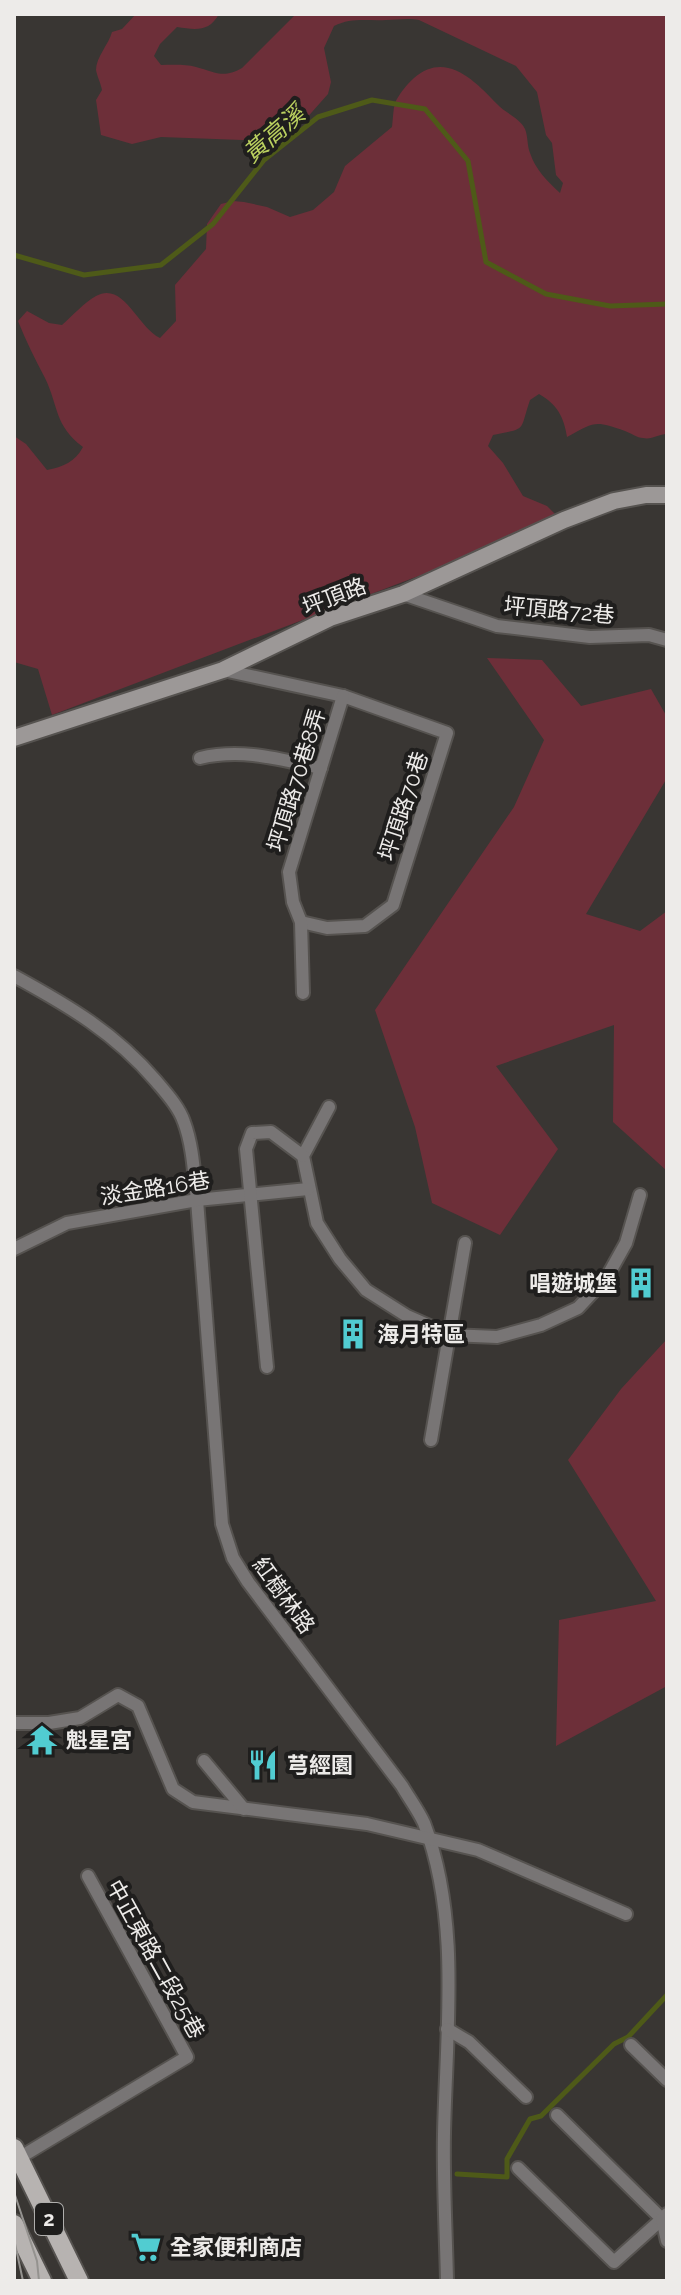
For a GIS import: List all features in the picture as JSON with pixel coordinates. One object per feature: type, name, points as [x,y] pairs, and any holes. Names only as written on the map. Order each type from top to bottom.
[{"type":"main road","name":"2","points":[[17,2153],[79,2281]]},
{"type":"main road","name":"2","points":[[14,2224],[42,2281]]},
{"type":"street","name":"坪頂路","points":[[14,738],[223,670],[330,618],[403,594],[601,505],[646,495],[667,495]]},
{"type":"street","name":"坪頂路72巷","points":[[403,594],[497,626],[590,637],[649,635],[667,640]]},
{"type":"street","name":"坪頂路70巷","points":[[223,670],[343,696],[447,733],[393,905],[365,926],[327,928],[301,922]]},
{"type":"street","name":"坪頂路70巷8弄","points":[[301,922],[293,902],[289,872],[343,696]]},
{"type":"street","points":[[200,758],[222,753],[258,754],[321,768]]},
{"type":"street","points":[[301,922],[303,993]]},
{"type":"street","name":"紅樹林路","points":[[14,976],[95,1022],[135,1056],[166,1093],[183,1120],[191,1150],[197,1200],[222,1524],[233,1558],[402,1786],[422,1819],[429,1840],[442,1894],[448,1940],[444,2139],[447,2281]]},
{"type":"street","points":[[329,1107],[303,1156],[317,1223],[340,1259],[366,1290],[407,1316],[450,1335],[497,1337],[541,1325],[578,1308],[607,1277],[626,1243],[640,1195]]},
{"type":"street","points":[[267,1367],[246,1149],[252,1133],[271,1132],[303,1156]]},
{"type":"street","name":"淡金路16巷","points":[[14,1249],[67,1223],[197,1200],[308,1189]]},
{"type":"street","points":[[431,1440],[465,1243]]},
{"type":"street","points":[[14,1723],[49,1723],[80,1718],[118,1695],[138,1706],[173,1789],[193,1802],[367,1824],[478,1850],[626,1914]]},
{"type":"street","points":[[204,1761],[244,1809]]},
{"type":"street","name":"中正東路二段25巷","points":[[17,2153],[187,2057],[88,1876]]},
{"type":"street","points":[[447,2029],[469,2042],[526,2097]]},
{"type":"street","points":[[631,2045],[667,2080]]},
{"type":"street","points":[[557,2115],[665,2217],[667,2241]]},
{"type":"street","points":[[518,2168],[614,2262],[665,2217]]},
{"type":"shaded area","points":[[136,14],[219,14],[206,27],[177,27],[160,44],[154,56],[161,65],[187,65],[224,74],[242,68],[296,14],[667,14],[667,434],[641,438],[615,427],[595,424],[567,437],[559,412],[539,394],[530,400],[520,427],[493,435],[488,446],[503,463],[523,496],[547,506],[555,514],[546,523],[516,539],[52,715],[38,669],[14,662],[14,436],[26,444],[47,470],[68,463],[83,447],[62,423],[18,321],[27,311],[49,323],[62,325],[96,296],[106,293],[122,300],[160,338],[176,321],[175,285],[206,249],[207,224],[221,204],[244,202],[290,217],[313,210],[334,192],[345,166],[392,127],[395,103],[406,86],[426,70],[437,67],[449,68],[470,78],[520,122],[525,129],[532,159],[539,170],[560,193],[563,183],[556,175],[552,143],[546,135],[537,92],[516,66],[415,19],[353,20],[334,26],[324,48],[331,82],[328,94],[296,130],[285,136],[266,141],[161,137],[132,144],[101,135],[96,100],[102,90],[97,65],[112,32],[122,29]]},
{"type":"shaded area","points":[[487,658],[542,660],[581,706],[651,689],[667,717],[667,778],[586,914],[640,931],[667,911],[667,1171],[613,1122],[614,1025],[496,1066],[558,1149],[500,1235],[432,1203],[415,1127],[375,1010],[514,807],[544,740]]},
{"type":"shaded area","points":[[667,1339],[667,1686],[556,1746],[559,1620],[656,1601],[568,1460],[621,1389]]},
{"type":"waterway","name":"黃高溪","points":[[14,255],[84,275],[161,265],[213,224],[264,160],[318,117],[372,100],[425,109],[468,161],[486,262],[546,294],[610,306],[667,304]]},
{"type":"waterway","points":[[457,2174],[507,2177],[507,2159],[530,2119],[541,2116],[614,2044],[628,2037],[667,1995]]},
{"type":"tram line","points":[[14,2192],[37,2261],[39,2281]]},
{"type":"tram line","points":[[14,2239],[23,2281]]},
{"type":"place","name":"唱遊城堡","points":[[641,1283]]},
{"type":"place","name":"海月特區","points":[[353,1334]]},
{"type":"place","name":"魁星宮","points":[[42,1740]]},
{"type":"place","name":"芎經園","points":[[263,1765]]},
{"type":"place","name":"全家便利商店","points":[[146,2247]]}]
